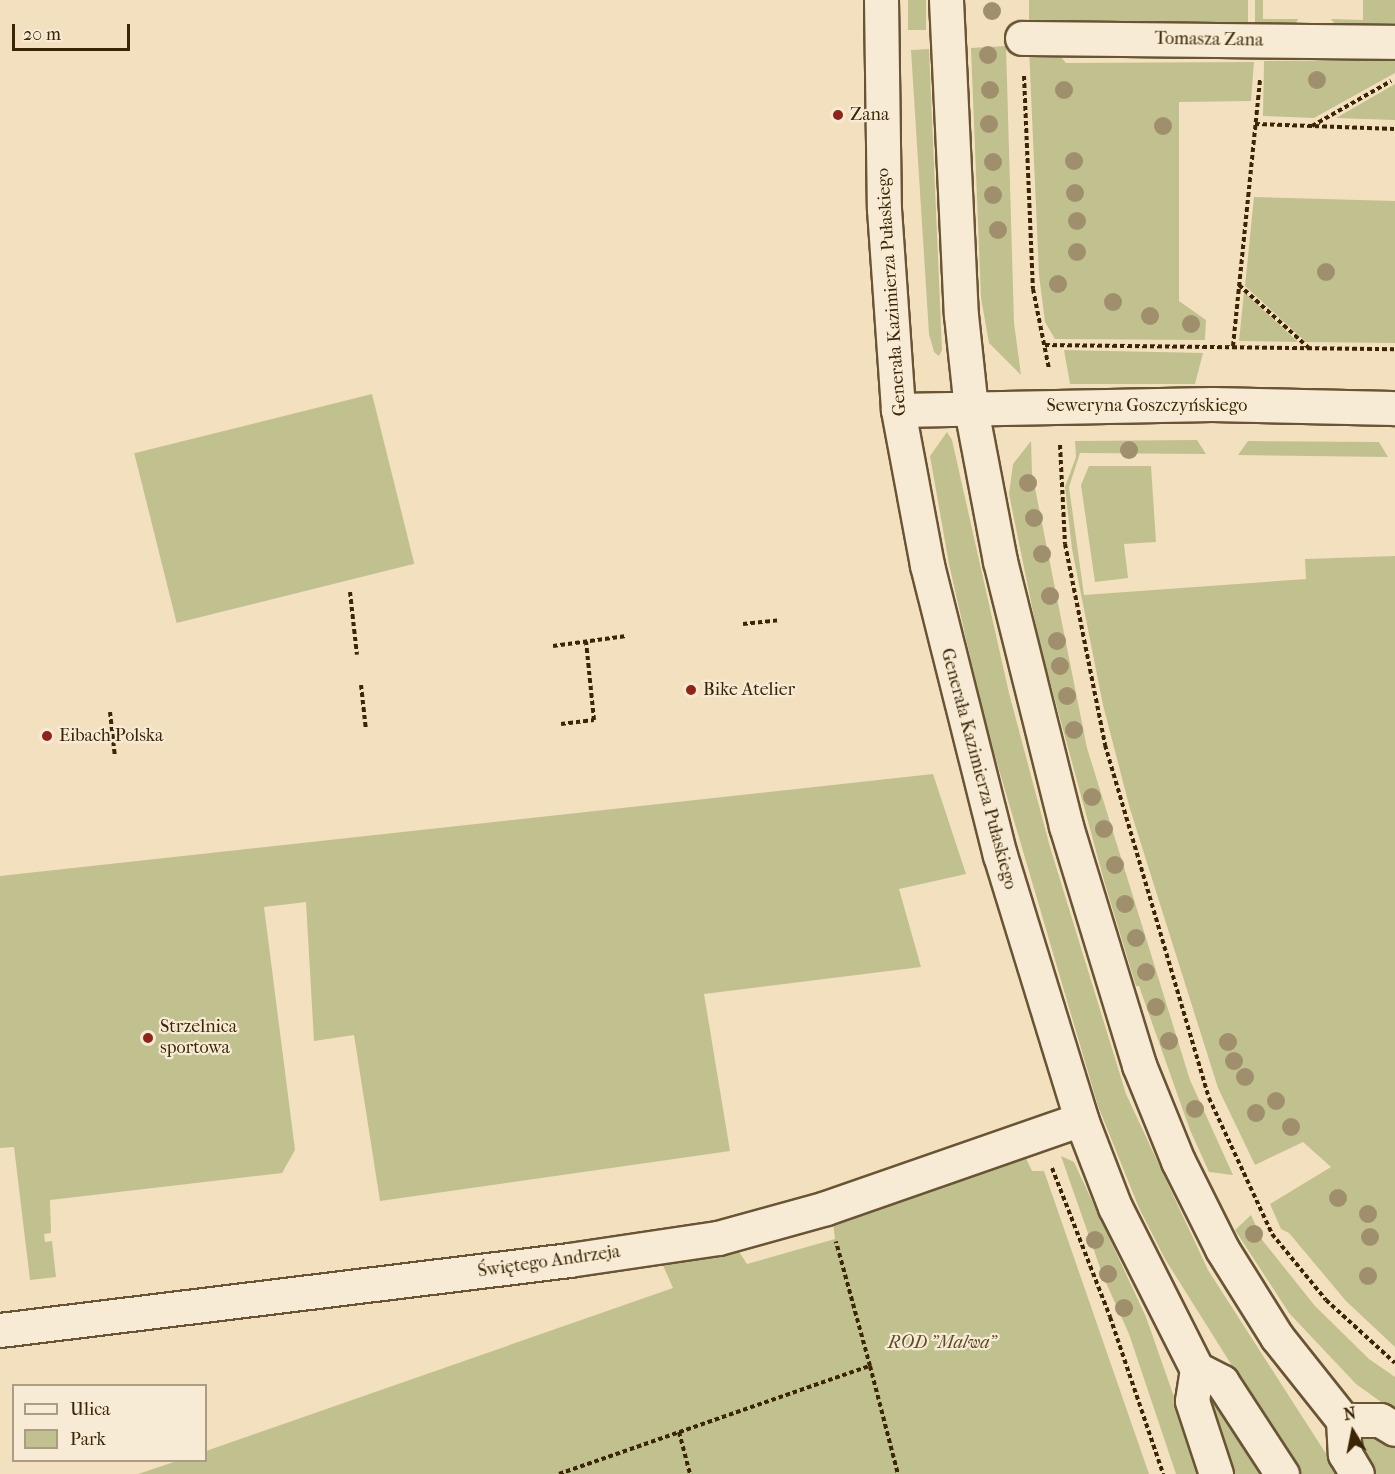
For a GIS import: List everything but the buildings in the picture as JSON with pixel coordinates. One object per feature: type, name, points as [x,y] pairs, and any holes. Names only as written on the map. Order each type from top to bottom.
[{"type":"main road","name":"Generała Kazimierza Pułaskiego","points":[[881,0],[884,220],[898,410],[910,488],[961,709],[1032,964],[1082,1119],[1115,1207],[1197,1369]]},
{"type":"main road","points":[[946,0],[961,315],[971,409],[1000,561],[1031,694],[1066,826],[1139,1065],[1178,1161],[1222,1248],[1277,1337],[1343,1420],[1345,1454],[1357,1474]]},
{"type":"main road","name":"Tomasza Zana","points":[[1022,38],[1395,42]]},
{"type":"main road","name":"Seweryna Goszczyńskiego","points":[[898,410],[1212,404],[1395,408]]},
{"type":"main road","name":"Świętego Andrzeja","points":[[0,1330],[580,1258],[718,1238],[826,1208],[1082,1119]]},
{"type":"main road","points":[[1216,1474],[1192,1401],[1197,1369],[1222,1382],[1282,1474]]},
{"type":"main road","points":[[1343,1420],[1380,1420],[1395,1429]]},
{"type":"path","points":[[1022,38],[1033,289],[1050,374]]},
{"type":"path","points":[[1233,346],[1263,40]]},
{"type":"path","points":[[1311,126],[1395,79]]},
{"type":"path","points":[[1255,124],[1395,129]]},
{"type":"path","points":[[1239,285],[1309,348]]},
{"type":"path","points":[[1045,345],[1395,349]]},
{"type":"path","points":[[1060,440],[1065,544],[1105,745],[1209,1098],[1272,1234],[1326,1300],[1395,1363]]},
{"type":"path","points":[[350,592],[357,655]]},
{"type":"path","points":[[743,624],[780,620]]},
{"type":"path","points":[[553,645],[626,636]]},
{"type":"path","points":[[561,723],[594,720],[586,641]]},
{"type":"path","points":[[360,685],[366,730]]},
{"type":"path","points":[[110,712],[115,757]]},
{"type":"path","points":[[1049,1160],[1110,1317],[1163,1474]]},
{"type":"path","points":[[826,1208],[898,1474]]},
{"type":"path","points":[[559,1474],[870,1366]]},
{"type":"path","points":[[679,1432],[690,1474]]},
{"type":"green space","points":[[908,0],[926,0],[926,30],[908,30]]},
{"type":"green space","points":[[1029,0],[1248,0],[1248,29],[1029,29]]},
{"type":"green space","points":[[1255,0],[1263,0],[1263,19],[1298,19],[1294,27],[1255,27]]},
{"type":"green space","points":[[1363,0],[1395,0],[1395,25],[1336,25],[1331,19],[1363,20]]},
{"type":"green space","points":[[1006,46],[1014,323],[1021,375],[989,343],[981,298],[971,48]]},
{"type":"green space","points":[[1037,47],[1043,57],[1061,57],[1066,63],[1254,62],[1251,101],[1179,102],[1179,301],[1206,320],[1205,340],[1055,339],[1045,322],[1039,275],[1029,48]]},
{"type":"green space","points":[[929,49],[942,350],[939,356],[934,352],[929,334],[911,50]]},
{"type":"green space","points":[[1395,60],[1395,73],[1314,118],[1263,116],[1264,61]]},
{"type":"green space","points":[[1395,84],[1395,120],[1336,118]]},
{"type":"green space","points":[[1254,197],[1395,201],[1395,343],[1306,342],[1245,286]]},
{"type":"green space","points":[[1244,292],[1298,342],[1239,341]]},
{"type":"green space","points":[[1064,350],[1203,353],[1195,384],[1070,384]]},
{"type":"green space","points":[[372,394],[414,564],[177,623],[134,453]]},
{"type":"green space","points":[[947,432],[952,440],[1009,693],[1050,847],[1126,1094],[1208,1270],[1339,1474],[1300,1474],[1165,1259],[1139,1208],[1098,1106],[985,722],[949,564],[930,456]]},
{"type":"green space","points":[[1197,440],[1206,454],[1080,453],[1069,487],[1084,595],[1306,579],[1305,559],[1395,556],[1395,1347],[1346,1301],[1289,1233],[1281,1229],[1270,1204],[1331,1167],[1303,1142],[1255,1165],[1218,1088],[1130,809],[1103,705],[1072,549],[1065,487],[1076,457],[1075,441]]},
{"type":"green space","points":[[1031,441],[1032,473],[1087,748],[1190,1080],[1233,1175],[1209,1172],[1190,1130],[1139,986],[1136,986],[1105,884],[1039,641],[1009,494],[1013,464]]},
{"type":"green space","points":[[1248,441],[1379,442],[1388,457],[1238,455]]},
{"type":"green space","points":[[1089,466],[1151,466],[1156,542],[1124,544],[1128,578],[1095,582],[1081,485]]},
{"type":"green space","points":[[933,774],[966,874],[899,889],[921,967],[704,994],[730,1151],[380,1201],[354,1035],[314,1041],[306,902],[264,907],[295,1150],[282,1173],[50,1200],[51,1233],[44,1234],[45,1242],[52,1241],[56,1277],[30,1280],[14,1147],[0,1148],[0,876]]},
{"type":"green space","name":"ROD \"Malwa\"","points":[[1024,1154],[1032,1171],[1044,1171],[1149,1474],[138,1474],[174,1462],[207,1462],[207,1451],[673,1288],[662,1263],[738,1250],[747,1264],[835,1239],[833,1222]]},
{"type":"green space","points":[[1061,1156],[1074,1162],[1146,1317],[1201,1474],[1176,1474],[1129,1334],[1103,1276]]},
{"type":"green space","points":[[1251,1215],[1263,1241],[1315,1306],[1369,1359],[1395,1377],[1395,1412],[1356,1384],[1289,1313],[1235,1230]]},
{"type":"green space","points":[[1209,1388],[1267,1474],[1230,1474],[1205,1389]]},
{"type":"green space","points":[[1370,1432],[1395,1446],[1395,1474],[1372,1474],[1355,1438]]},
{"type":"place","name":"Zana","points":[[838,115]]},
{"type":"place","name":"Bike Atelier","points":[[691,690]]},
{"type":"place","name":"Eibach Polska","points":[[47,736]]},
{"type":"place","name":"Strzelnica sportowa","points":[[148,1038]]}]
